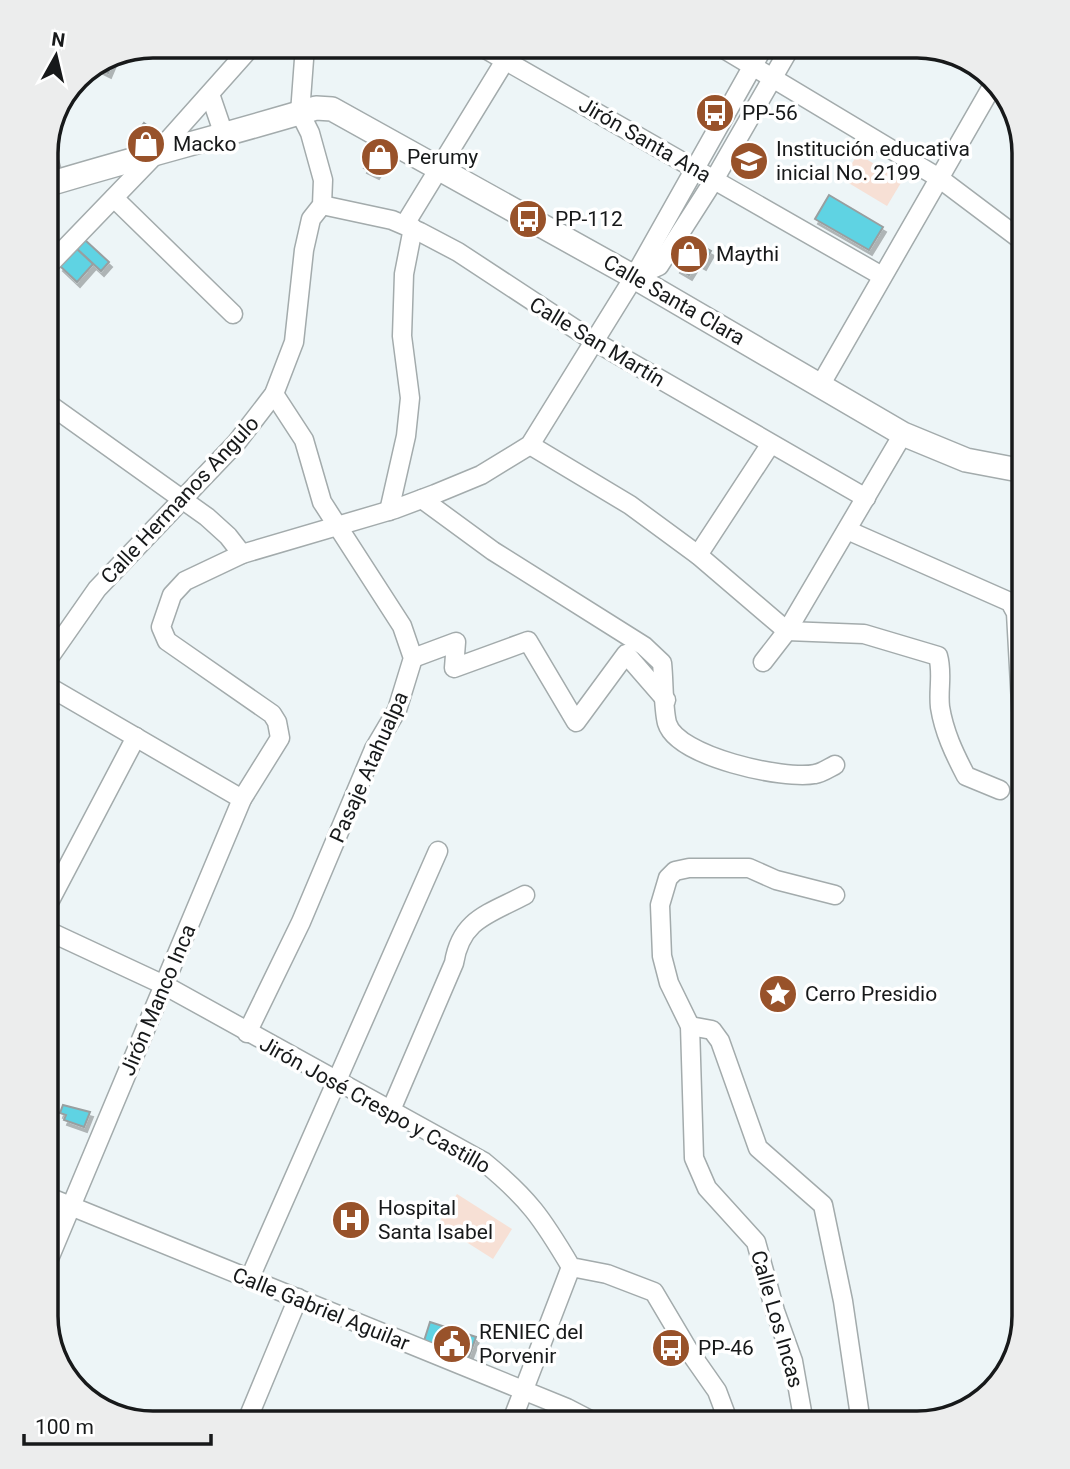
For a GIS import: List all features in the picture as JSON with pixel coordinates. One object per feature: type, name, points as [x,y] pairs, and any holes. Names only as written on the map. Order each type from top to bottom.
[{"type":"main road","name":"Calle Santa Clara","points":[[300,113],[316,108],[332,109],[634,277],[903,434],[966,460],[1012,469]]},
{"type":"main road","points":[[58,181],[154,156],[223,132],[300,113]]},
{"type":"street","points":[[58,256],[154,156],[241,58]]},
{"type":"street","name":"Calle Hermanos Angulo","points":[[58,645],[97,589],[237,442],[274,394],[294,342],[304,250],[311,219],[322,205],[323,180],[310,133],[300,113],[304,58]]},
{"type":"street","points":[[389,511],[410,398],[402,336],[409,226],[439,167],[507,58]]},
{"type":"street","name":"Jirón Santa Ana","points":[[518,58],[714,180],[882,276]]},
{"type":"street","points":[[739,58],[939,178],[1012,233]]},
{"type":"street","points":[[58,411],[181,498],[228,536],[242,554],[389,511],[481,475],[530,445],[634,277],[757,58]]},
{"type":"street","points":[[634,277],[659,266],[714,180],[785,58]]},
{"type":"street","points":[[821,384],[989,91]]},
{"type":"street","points":[[210,93],[223,132]]},
{"type":"street","points":[[101,168],[116,196],[233,314]]},
{"type":"street","name":"Calle San Martín","points":[[322,205],[409,226],[458,252],[593,340],[770,445],[866,498]]},
{"type":"street","points":[[274,394],[304,440],[322,502],[402,626],[412,658],[456,642],[454,668],[528,641],[576,722],[626,654],[666,700]]},
{"type":"street","points":[[763,662],[787,631],[903,434]]},
{"type":"street","points":[[530,445],[630,505],[698,555],[787,631],[864,634],[938,656],[942,670],[940,704],[946,737],[966,776],[1000,790]]},
{"type":"street","points":[[698,555],[770,445]]},
{"type":"street","points":[[422,499],[493,551],[644,646],[662,663],[667,724],[681,742],[708,756],[783,774],[816,774],[835,765]]},
{"type":"street","points":[[847,530],[1010,601],[1012,605]]},
{"type":"street","name":"Jirón Manco Inca","points":[[58,1239],[243,799],[280,738],[277,722],[272,714],[180,653],[167,641],[161,627],[172,595],[185,581],[242,554]]},
{"type":"street","name":"Pasaje Atahualpa","points":[[247,1033],[301,922],[374,748],[397,710],[412,658]]},
{"type":"street","points":[[58,692],[243,799]]},
{"type":"street","points":[[58,885],[136,737]]},
{"type":"street","points":[[249,1280],[334,1081],[438,851]]},
{"type":"street","points":[[835,895],[776,880],[749,868],[688,868],[675,871],[668,878],[660,905],[662,956],[669,983],[690,1026],[712,1030],[720,1041],[758,1148],[823,1205],[843,1301],[859,1411]]},
{"type":"street","points":[[391,1110],[454,963],[457,941],[471,924],[525,895]]},
{"type":"street","name":"Jirón José Crespo y Castillo","points":[[58,936],[164,985],[484,1163],[520,1191],[539,1214],[570,1267]]},
{"type":"street","name":"Calle Los Incas","points":[[690,1026],[694,1158],[707,1188],[756,1242],[775,1311],[793,1361],[802,1411]]},
{"type":"street","name":"Calle Gabriel Aguilar","points":[[58,1201],[573,1411]]},
{"type":"street","points":[[516,1411],[570,1267],[607,1274],[654,1292],[717,1391],[724,1411]]},
{"type":"street","points":[[251,1411],[298,1298]]},
{"type":"shaded area","points":[[858,154],[902,181],[887,206],[842,179]]},
{"type":"shaded area","points":[[457,1194],[512,1229],[493,1259],[438,1224]]},
{"type":"building","points":[[144,123],[157,133],[151,141],[138,131]]},
{"type":"building","points":[[138,131],[151,141],[146,147],[133,137]]},
{"type":"building","points":[[377,147],[389,154],[376,174],[364,168]]},
{"type":"building","points":[[829,195],[883,227],[869,250],[815,219]]},
{"type":"building","points":[[85,240],[109,262],[101,271],[77,249]]},
{"type":"building","points":[[693,241],[711,251],[703,265],[685,255]]},
{"type":"building","points":[[77,249],[93,264],[77,282],[60,266]]},
{"type":"building","points":[[685,255],[697,262],[689,275],[677,268]]},
{"type":"building","points":[[63,1105],[90,1112],[84,1127],[64,1120],[66,1115],[60,1113]]},
{"type":"building","points":[[430,1322],[476,1337],[468,1359],[423,1344]]},
{"type":"place","name":"PP-56","points":[[715,113]]},
{"type":"place","name":"Macko","points":[[146,144]]},
{"type":"place","name":"Perumy","points":[[380,157]]},
{"type":"place","name":"Institución educativa inicial No. 2199","points":[[749,161]]},
{"type":"place","name":"PP-112","points":[[528,219]]},
{"type":"place","name":"Maythi","points":[[689,254]]},
{"type":"place","name":"Cerro Presidio","points":[[778,994]]},
{"type":"place","name":"Hospital Santa Isabel","points":[[351,1220]]},
{"type":"place","name":"RENIEC del Porvenir","points":[[452,1344]]},
{"type":"place","name":"PP-46","points":[[671,1348]]}]
